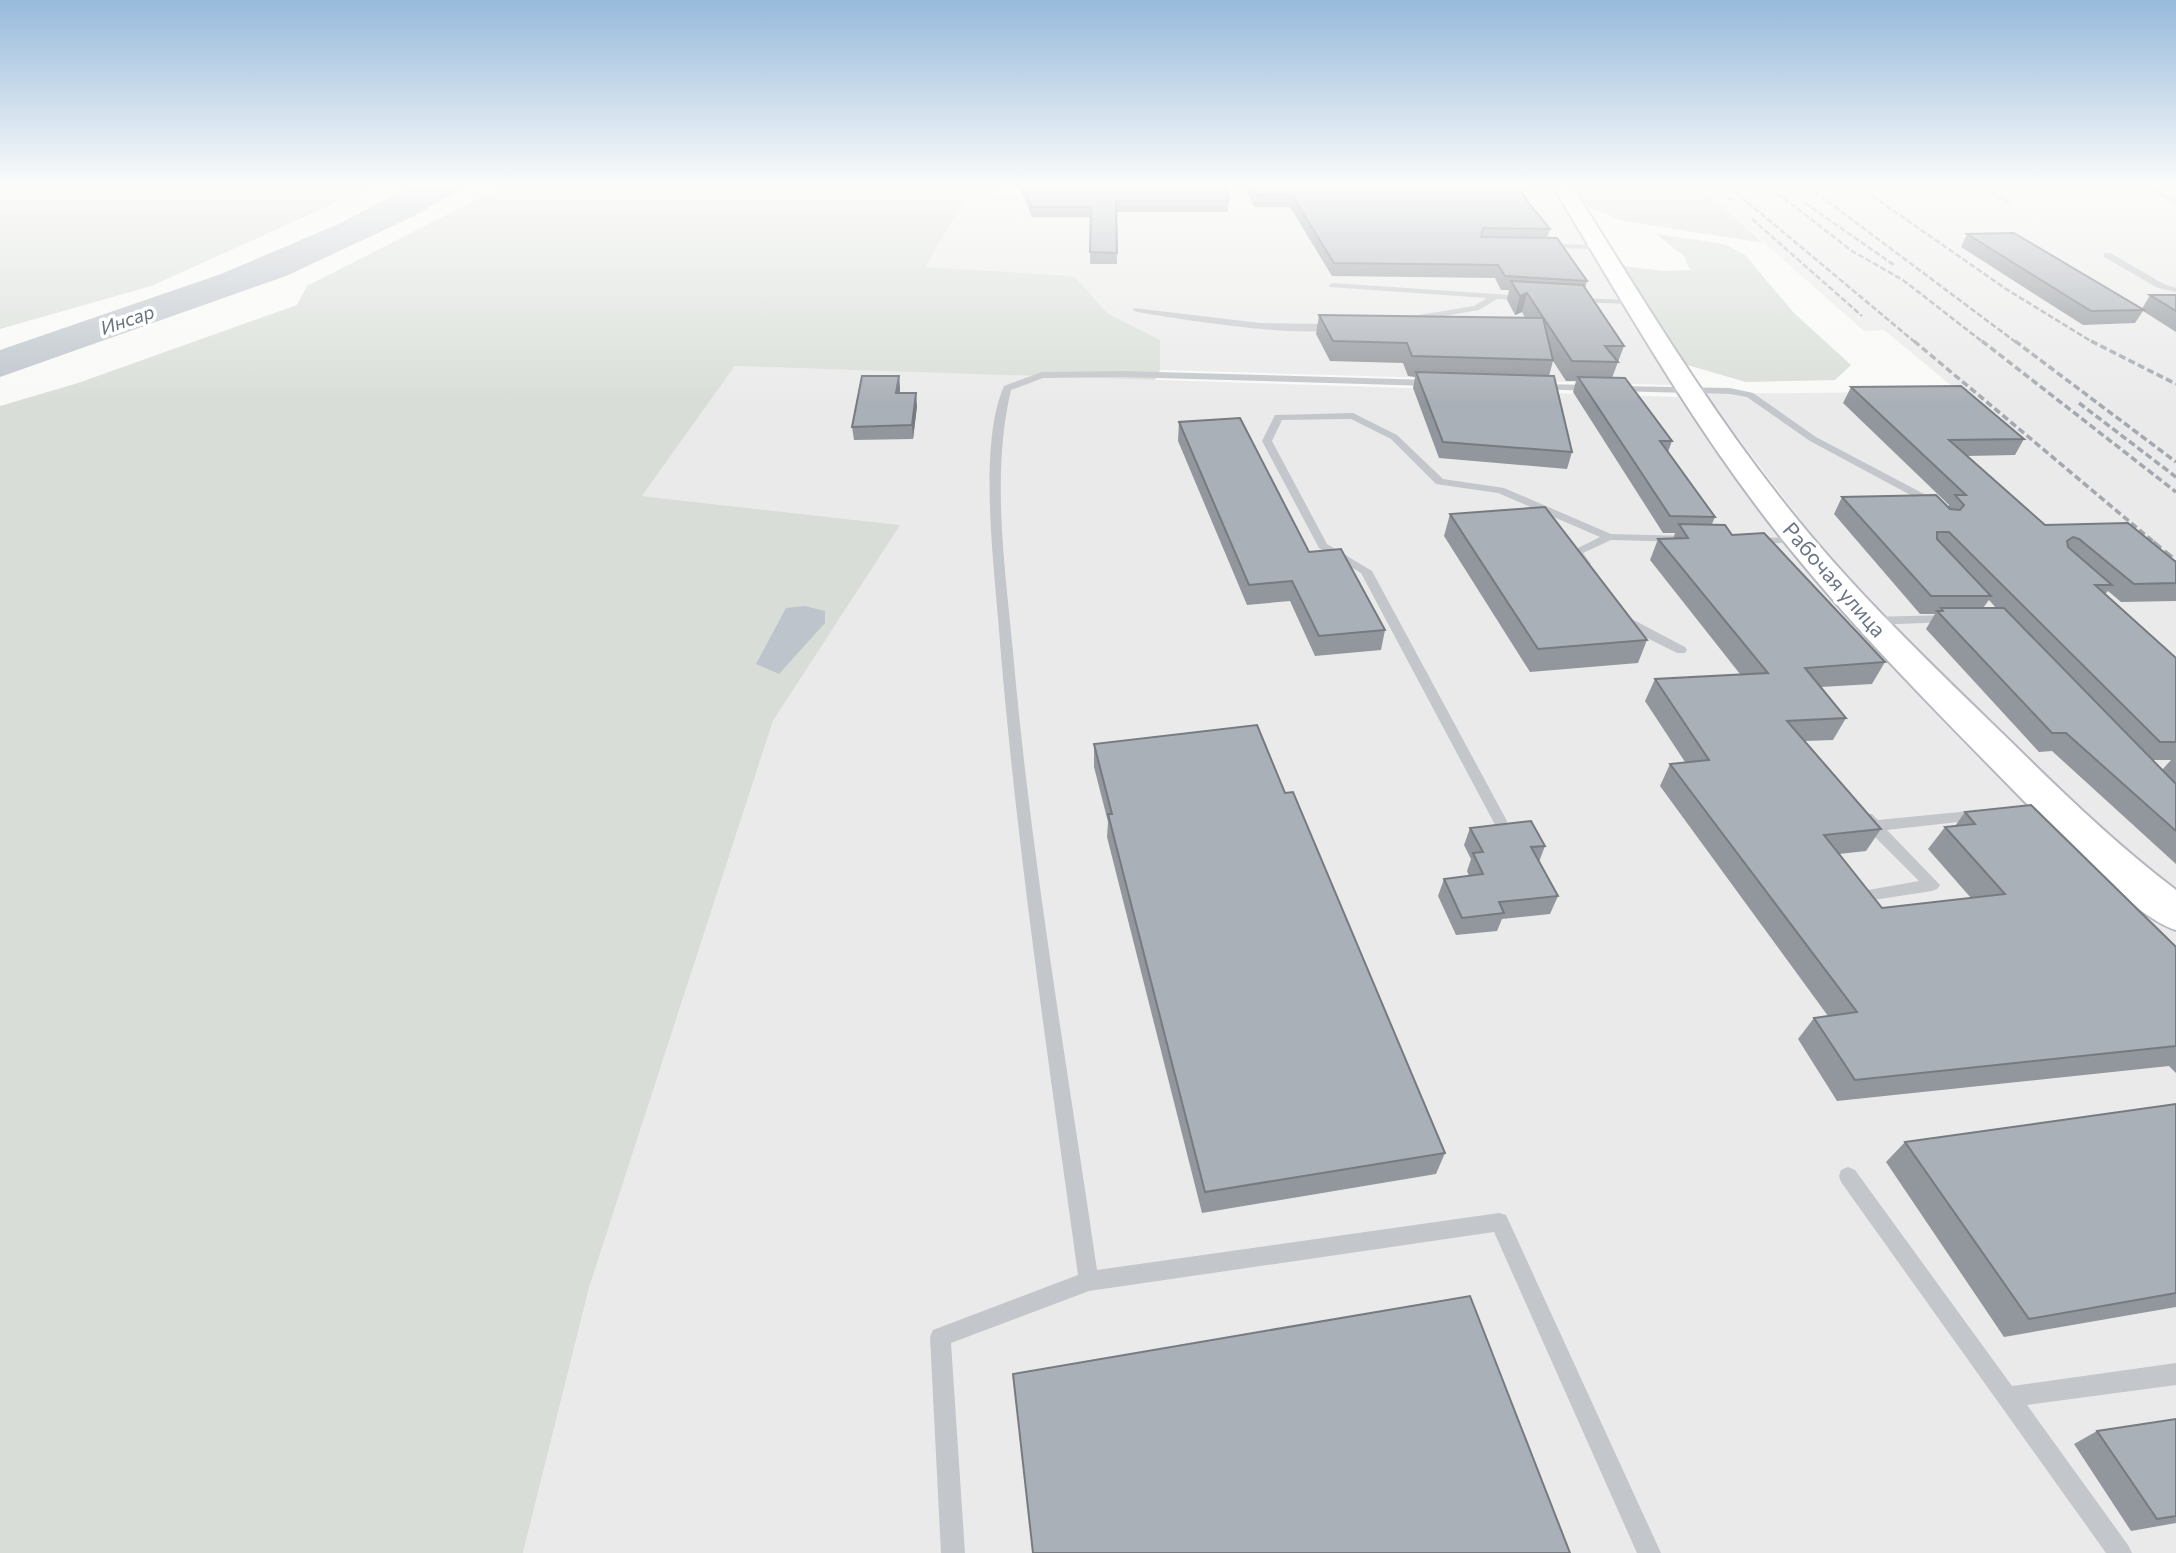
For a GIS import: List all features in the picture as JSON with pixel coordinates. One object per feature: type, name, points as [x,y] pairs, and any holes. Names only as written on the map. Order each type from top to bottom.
[{"type":"street","name":"Рабочая улица","points":[[1606,258],[1631,302],[1690,391],[1799,540],[1869,621],[2047,808],[2176,913]]},
{"type":"lane","points":[[2113,258],[2161,286],[2176,290]]},
{"type":"lane","points":[[1333,285],[1535,298]]},
{"type":"lane","points":[[1395,321],[1475,308],[1495,296]]},
{"type":"lane","points":[[1562,300],[1631,302]]},
{"type":"lane","points":[[1137,310],[1199,319],[1313,328],[1340,326]]},
{"type":"lane","points":[[1089,1281],[1011,720],[997,531],[999,414],[1007,388],[1042,375],[1123,374],[1441,384]]},
{"type":"lane","points":[[1524,386],[1730,391],[1750,395],[1813,439],[1920,496],[1938,513]]},
{"type":"lane","points":[[1500,821],[1366,571],[1323,546],[1267,441],[1278,417],[1353,416],[1394,437],[1440,482],[1500,490],[1609,537],[1704,540]]},
{"type":"lane","points":[[1591,572],[1576,552],[1609,537]]},
{"type":"lane","points":[[1746,541],[1799,540]]},
{"type":"lane","points":[[1621,613],[1629,624],[1681,650]]},
{"type":"lane","points":[[1869,621],[1959,619]]},
{"type":"lane","points":[[1856,806],[1932,885],[1873,894]]},
{"type":"lane","points":[[1874,825],[2000,813]]},
{"type":"lane","points":[[1848,1176],[2120,1553]]},
{"type":"lane","points":[[953,1553],[940,1337],[1089,1281],[1499,1222],[1649,1553]]},
{"type":"lane","points":[[2008,1397],[2176,1374]]},
{"type":"shaded area","points":[[0,258],[212,258],[151,286],[0,329]]},
{"type":"shaded area","points":[[361,258],[930,258],[925,267],[1074,276],[1107,313],[1160,340],[1160,370],[1155,380],[735,366],[642,496],[900,525],[773,721],[589,1288],[523,1553],[0,1553],[0,406],[78,383],[297,305],[307,286]]},
{"type":"shaded area","points":[[929,258],[1595,258],[1671,385],[1160,370],[1159,340],[1107,313],[1074,276],[924,267]]},
{"type":"shaded area","points":[[1685,258],[1748,258],[1794,313],[1851,365],[1835,380],[1746,382],[1684,364],[1623,266],[1663,271],[1690,270]]},
{"type":"shaded area","points":[[1782,258],[2176,258],[2176,895],[2072,806],[1903,635],[1817,542],[1705,394],[1958,391],[1884,330],[1864,331]]},
{"type":"shaded area","points":[[735,366],[1678,397],[1753,503],[1838,607],[2010,785],[2128,898],[2176,933],[2176,1553],[523,1553],[589,1288],[773,721],[899,525],[642,496]]},
{"type":"water","name":"Инсар","points":[[258,258],[323,258],[286,276],[0,377],[0,350],[221,274]]},
{"type":"water","points":[[805,606],[825,611],[825,623],[779,674],[756,664],[786,608]]},
{"type":"building","points":[[1331,258],[1571,258],[1587,281],[1505,276],[1498,265],[1334,263]]},
{"type":"building","points":[[2006,258],[2057,258],[2144,310],[2091,311]]},
{"type":"building","points":[[1511,281],[1583,285],[1624,346],[1605,346],[1618,362],[1572,361],[1527,293],[1520,296]]},
{"type":"building","points":[[2150,295],[2176,295],[2176,311]]},
{"type":"building","points":[[1319,315],[1543,318],[1553,360],[1412,356],[1407,343],[1333,341]]},
{"type":"building","points":[[1416,372],[1554,376],[1572,452],[1443,442]]},
{"type":"building","points":[[862,376],[899,376],[896,393],[916,393],[912,425],[852,427]]},
{"type":"building","points":[[1578,377],[1625,378],[1672,441],[1660,441],[1715,517],[1670,516]]},
{"type":"building","points":[[1961,386],[2024,439],[1949,440],[2045,525],[2128,523],[2176,562],[2176,583],[2134,584],[2079,539],[2073,537],[2067,541],[2068,547],[2112,585],[2095,585],[2176,658],[2176,742],[2160,742],[1949,532],[1937,532],[1937,539],[1991,596],[1931,596],[1842,497],[1936,495],[1950,509],[1960,510],[1964,505],[1955,495],[1966,495],[1851,387]]},
{"type":"building","points":[[1240,418],[1309,552],[1341,549],[1385,630],[1319,636],[1292,581],[1249,585],[1179,422]]},
{"type":"building","points":[[1545,507],[1647,640],[1538,649],[1450,514]]},
{"type":"building","points":[[1679,524],[1725,525],[1732,535],[1764,533],[1885,662],[1805,668],[1846,718],[1787,721],[1881,829],[1824,835],[1882,908],[2005,894],[1945,827],[1975,824],[1965,812],[2031,805],[2176,947],[2176,1046],[1855,1080],[1814,1018],[1857,1012],[1670,764],[1709,760],[1655,679],[1768,673],[1658,539],[1688,538]]},
{"type":"building","points":[[1941,608],[2004,608],[2176,784],[2176,831],[2066,733],[2052,733],[1937,611],[1943,611]]},
{"type":"building","points":[[1257,725],[1285,793],[1293,792],[1445,1153],[1205,1192],[1108,814],[1112,814],[1094,744]]},
{"type":"building","points":[[1531,821],[1545,846],[1531,847],[1558,896],[1499,902],[1504,913],[1462,918],[1444,879],[1483,874],[1473,853],[1483,852],[1470,828]]},
{"type":"building","points":[[2176,1104],[2176,1293],[2029,1319],[1905,1142]]},
{"type":"building","points":[[1470,1296],[1570,1553],[1033,1553],[1013,1374]]},
{"type":"building","points":[[2176,1419],[2176,1516],[2157,1519],[2097,1431]]},
{"type":"railway","points":[[1797,258],[1862,316]]},
{"type":"railway","points":[[1815,258],[1916,343]]},
{"type":"railway","points":[[1865,258],[1903,280],[1984,343]]},
{"type":"railway","points":[[1885,258],[1894,265]]},
{"type":"railway","points":[[1904,258],[2017,343]]},
{"type":"railway","points":[[1962,258],[2094,343]]},
{"type":"railway","points":[[1914,341],[2155,543]]},
{"type":"railway","points":[[1982,341],[2176,492]]},
{"type":"railway","points":[[2015,341],[2176,462]]},
{"type":"railway","points":[[2091,341],[2176,384]]},
{"type":"railway","points":[[2079,403],[2176,477]]},
{"type":"railway","points":[[2153,542],[2176,561]]}]
